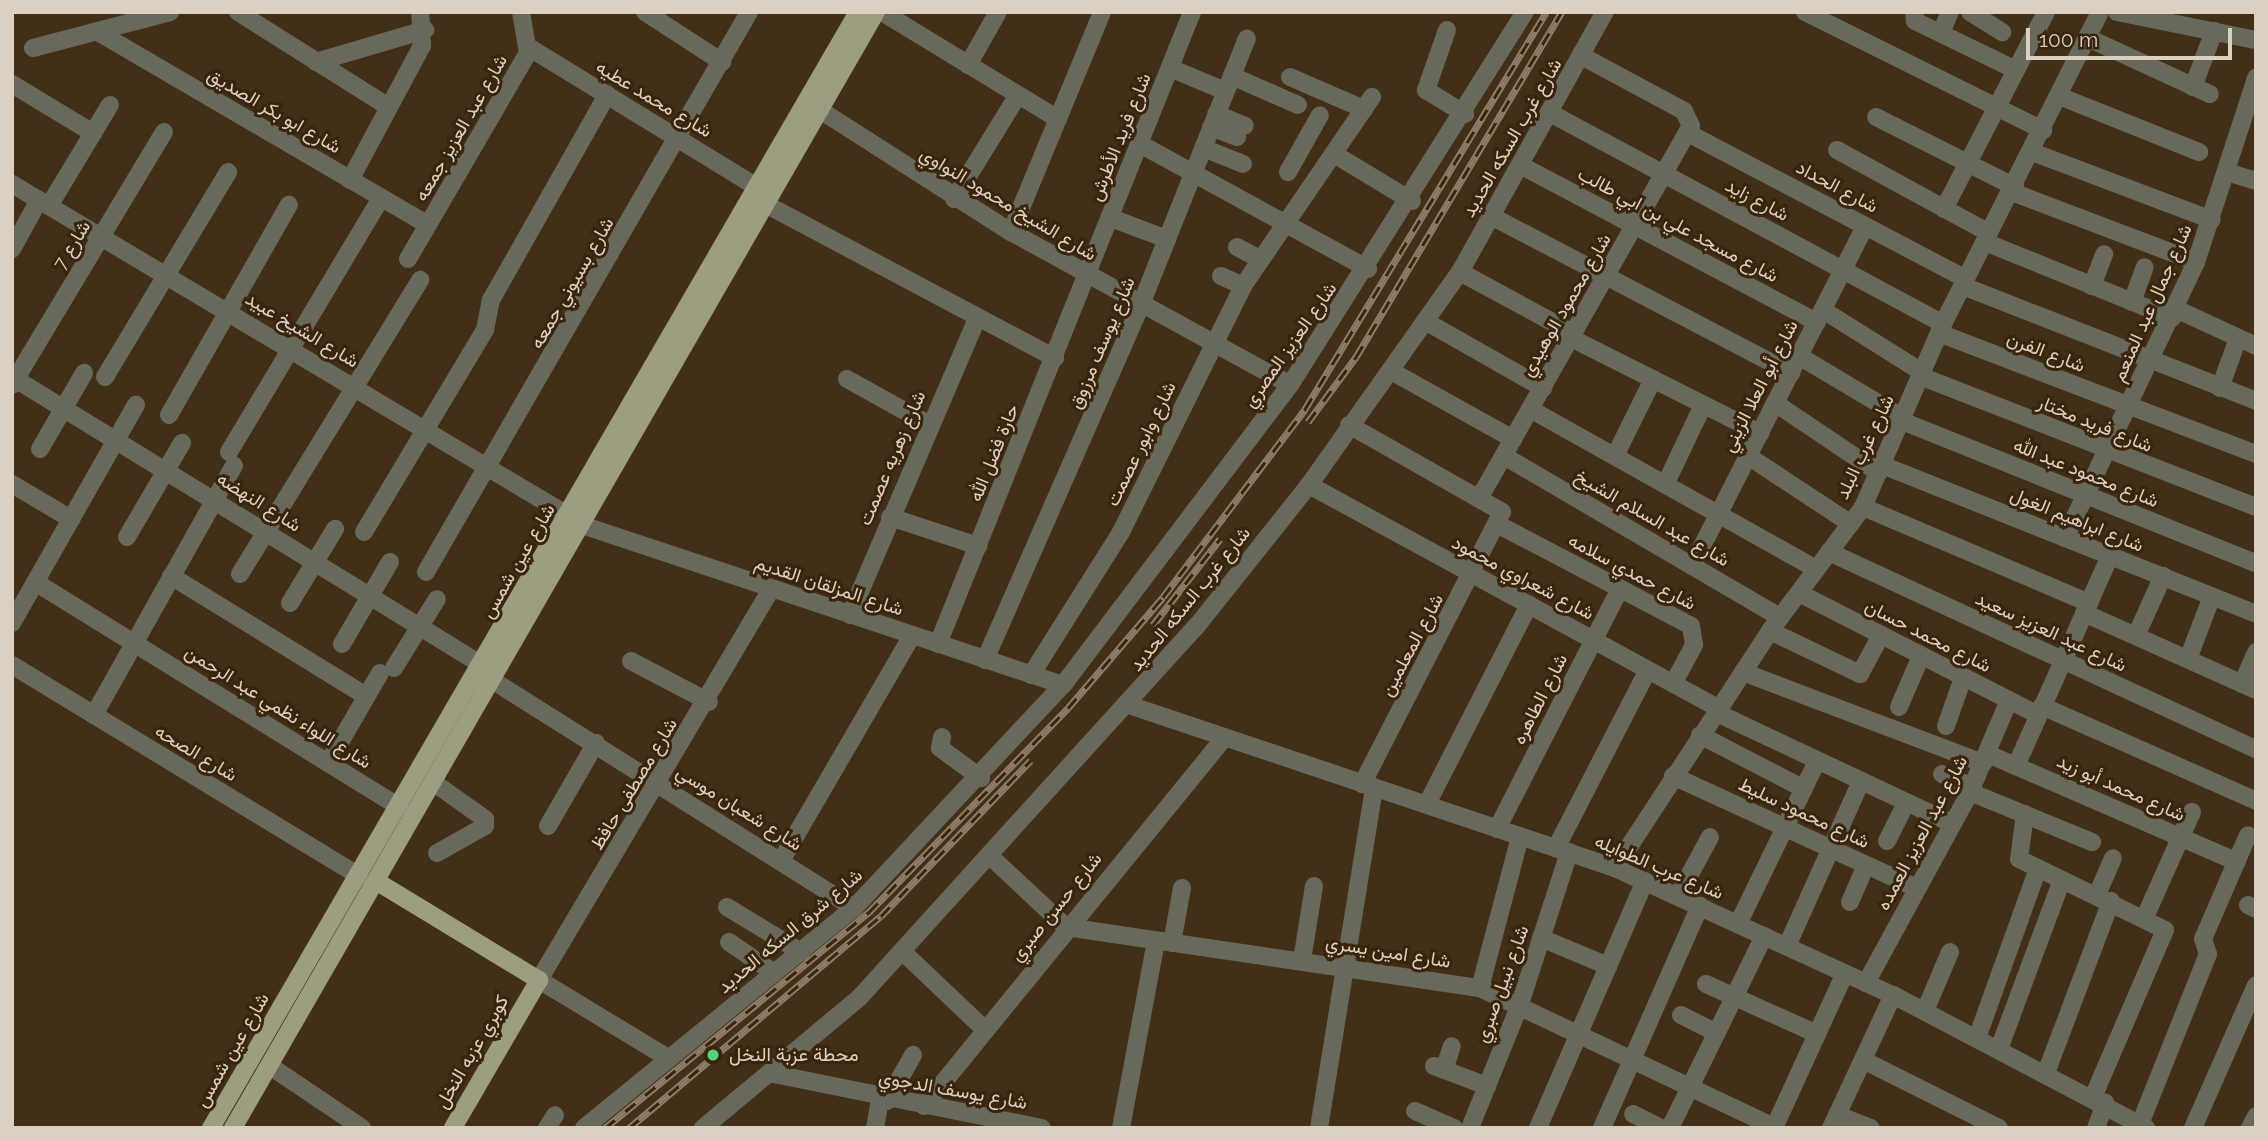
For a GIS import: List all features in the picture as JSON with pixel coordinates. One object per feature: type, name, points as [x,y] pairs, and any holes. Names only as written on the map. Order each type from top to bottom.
[{"type":"main road","name":"شارع عين شمس","points":[[234,1127],[270,1066],[367,879],[400,807],[487,672],[575,520],[858,12]]},
{"type":"main road","name":"شارع عين شمس","points":[[757,196],[820,110],[876,12]]},
{"type":"main road","name":"شارع عين شمس","points":[[211,1128],[367,879],[433,782],[487,672]]},
{"type":"main road","name":"شارع الصحه","points":[[367,879],[539,980]]},
{"type":"main road","name":"شارع مصطفى حافظ","points":[[528,998],[539,980]]},
{"type":"main road","name":"كوبري عزبه النخل","points":[[453,1128],[528,998]]},
{"type":"street","points":[[33,48],[170,12]]},
{"type":"street","points":[[238,12],[389,107]]},
{"type":"street","name":"شارع عبد العزيز جمعه","points":[[408,259],[530,48],[521,12]]},
{"type":"street","name":"شارع بسيوني جمعه","points":[[426,572],[490,466],[750,12]]},
{"type":"street","points":[[882,12],[1058,119]]},
{"type":"street","points":[[968,65],[998,12]]},
{"type":"street","points":[[1010,232],[1102,12]]},
{"type":"street","name":"شارع فريد الأطرش","points":[[1087,276],[1192,12]]},
{"type":"street","name":"شارع العزيز المصري","points":[[1063,685],[1290,386],[1412,201],[1525,12]]},
{"type":"street","name":"شارع غرب السكه الحديد","points":[[704,1127],[774,1074],[903,952],[992,858],[1129,705],[1309,485],[1460,272],[1605,12]]},
{"type":"street","points":[[1805,12],[2043,130]]},
{"type":"street","points":[[1914,12],[1915,20],[2016,70]]},
{"type":"street","points":[[1941,33],[1950,12]]},
{"type":"street","points":[[1970,12],[2002,32]]},
{"type":"street","points":[[1944,209],[2046,12]]},
{"type":"street","name":"شارع غرب البلد","points":[[1615,868],[1716,710],[1775,624],[1863,507],[1941,328],[2014,189],[2100,12]]},
{"type":"street","points":[[2118,12],[2206,24],[2255,38]]},
{"type":"street","points":[[653,15],[722,62]]},
{"type":"street","points":[[316,62],[422,21],[422,46],[350,180]]},
{"type":"street","points":[[2088,38],[2201,91],[2206,24]]},
{"type":"street","points":[[1447,30],[1426,90],[1465,114]]},
{"type":"street","name":"شارع ابو بكر الصديق","points":[[98,32],[428,225]]},
{"type":"street","name":"شارع يوسف مرزوق","points":[[985,660],[1140,307],[1247,38]]},
{"type":"street","name":"شارع محمد عطيه","points":[[530,48],[679,139],[757,196],[977,319],[1055,358]]},
{"type":"street","points":[[1582,56],[1684,111],[1688,133]]},
{"type":"street","points":[[1170,68],[1298,105]]},
{"type":"street","name":"شارع وابور عصمت","points":[[1031,675],[1121,532],[1243,286],[1368,103],[1290,77]]},
{"type":"street","name":"شارع جمال عبد المنعم","points":[[2065,538],[2174,314],[2196,262],[2230,173],[2256,78]]},
{"type":"street","points":[[12,84],[93,133]]},
{"type":"street","points":[[365,532],[485,330],[488,309],[607,95]]},
{"type":"street","points":[[954,199],[1018,96]]},
{"type":"street","points":[[2060,96],[2199,152]]},
{"type":"street","points":[[12,249],[110,105]]},
{"type":"street","name":"شارع الشيخ محمود النواوي","points":[[820,110],[954,199],[1010,232],[1140,307],[1290,386]]},
{"type":"street","name":"شارع زايد","points":[[1550,113],[1843,270],[1941,328]]},
{"type":"street","points":[[1287,172],[1320,115]]},
{"type":"street","points":[[1876,117],[2014,189],[2196,262]]},
{"type":"street","points":[[1214,120],[1241,131]]},
{"type":"street","name":"شارع 7","points":[[13,380],[164,132]]},
{"type":"street","name":"شارع محمود الوهيدي","points":[[1480,497],[1688,133]]},
{"type":"street","name":"شارع الحداد","points":[[1688,133],[1866,226],[1965,282],[2149,363],[2256,401]]},
{"type":"street","points":[[1310,134],[1412,201]]},
{"type":"street","points":[[1140,144],[1282,227],[1367,269]]},
{"type":"street","points":[[1203,148],[1243,164]]},
{"type":"street","points":[[1837,150],[1944,209],[1987,237],[2132,302],[2223,326],[2237,341],[2256,346]]},
{"type":"street","points":[[2032,152],[2212,220]]},
{"type":"street","name":"شارع مسجد علي بن ابي طالب","points":[[1520,165],[1636,226],[1820,316],[1921,374]]},
{"type":"street","points":[[105,377],[228,172]]},
{"type":"street","points":[[2230,173],[2256,181]]},
{"type":"street","name":"شارع الشيخ عبيد","points":[[12,184],[425,427],[575,520]]},
{"type":"street","points":[[94,715],[215,500],[232,459],[289,347],[382,198]]},
{"type":"street","points":[[169,415],[289,205]]},
{"type":"street","points":[[1491,216],[1791,373]]},
{"type":"street","points":[[1111,218],[1167,239]]},
{"type":"street","name":"شارع أبو العلا الزيني","points":[[1692,566],[1866,226]]},
{"type":"street","points":[[1237,247],[1260,259]]},
{"type":"street","points":[[2092,286],[2105,254]]},
{"type":"street","points":[[2132,302],[2145,267]]},
{"type":"street","points":[[1460,272],[1653,379],[1760,433]]},
{"type":"street","name":"حارة فضل الله","points":[[938,644],[1087,276]]},
{"type":"street","points":[[1221,276],[1243,286]]},
{"type":"street","points":[[240,575],[420,280]]},
{"type":"street","name":"شارع زهريه عصمت","points":[[850,615],[928,424],[977,319]]},
{"type":"street","points":[[1425,321],[1543,388]]},
{"type":"street","name":"شارع الفرن","points":[[1941,328],[2128,406],[2256,454]]},
{"type":"street","points":[[2220,388],[2237,341]]},
{"type":"street","name":"شارع محمود عبد الله","points":[[1799,356],[1902,420],[2256,563]]},
{"type":"street","points":[[1391,371],[1513,439]]},
{"type":"street","points":[[40,449],[84,373]]},
{"type":"street","name":"شارع فريد مختار","points":[[1921,374],[2106,452],[2256,508]]},
{"type":"street","points":[[847,379],[928,424]]},
{"type":"street","points":[[1615,456],[1653,379]]},
{"type":"street","name":"شارع النهضه","points":[[13,380],[64,408],[370,595],[487,672]]},
{"type":"street","name":"شارع ابراهيم الغول","points":[[1775,403],[1881,469],[2256,614]]},
{"type":"street","points":[[12,623],[136,405]]},
{"type":"street","points":[[1666,483],[1703,405]]},
{"type":"street","points":[[1530,409],[1720,512],[1816,569]]},
{"type":"street","points":[[1349,425],[1501,510],[1497,524]]},
{"type":"street","points":[[127,537],[183,443]]},
{"type":"street","name":"شارع عبد السلام الشيخ","points":[[1504,456],[1692,566],[1775,624],[1860,674],[1881,635]]},
{"type":"street","points":[[1748,456],[1851,524]]},
{"type":"street","points":[[12,484],[71,519]]},
{"type":"street","name":"شارع شعراوي محمود","points":[[1309,485],[1648,670],[1716,710],[1817,761],[1951,823]]},
{"type":"street","points":[[1863,507],[2087,608],[2136,636],[2249,687],[2256,652]]},
{"type":"street","points":[[890,517],[927,521],[978,546]]},
{"type":"street","name":"شارع المزلقان القديم","points":[[575,520],[771,589],[1063,685]]},
{"type":"street","name":"شارع المعلمين","points":[[1319,1128],[1345,966],[1368,786],[1497,524]]},
{"type":"street","name":"شارع حمدي سلامه","points":[[1497,524],[1691,626],[1694,645],[1673,684]]},
{"type":"street","points":[[290,603],[335,528]]},
{"type":"street","name":"شارع عبد العزيز سعيد","points":[[1829,552],[2256,749]]},
{"type":"street","points":[[2016,766],[2110,556]]},
{"type":"street","points":[[342,643],[390,562]]},
{"type":"street","points":[[171,576],[366,696]]},
{"type":"street","points":[[2136,636],[2163,576]]},
{"type":"street","name":"شارع اللواء نظمي عبد الرحمن","points":[[35,582],[400,807]]},
{"type":"street","name":"شارع مصطفى حافظ","points":[[539,980],[709,702],[771,589]]},
{"type":"street","name":"شارع الطاهره","points":[[1497,829],[1620,589]]},
{"type":"street","name":"شارع محمد حسان","points":[[1799,593],[2009,700],[2256,801]]},
{"type":"street","points":[[2188,659],[2212,596]]},
{"type":"street","points":[[328,763],[366,696],[420,626],[437,599]]},
{"type":"street","points":[[1427,804],[1529,605]]},
{"type":"street","points":[[782,859],[912,636]]},
{"type":"street","points":[[1899,707],[1921,656]]},
{"type":"street","points":[[631,660],[709,702]]},
{"type":"street","name":"شارع الصحه","points":[[12,665],[367,879]]},
{"type":"street","name":"شارع نبيل صبري","points":[[1470,1128],[1520,1004],[1541,938],[1562,850],[1648,670]]},
{"type":"street","name":"شارع شعبان موسي","points":[[487,672],[855,908]]},
{"type":"street","points":[[1743,672],[1986,758]]},
{"type":"street","points":[[1946,726],[1963,678]]},
{"type":"street","name":"شارع شرق السكه الحديد","points":[[584,1128],[855,908],[981,777],[1063,685]]},
{"type":"street","name":"شارع عبد العزيز العمده","points":[[1866,983],[1971,789],[2009,700]]},
{"type":"street","name":"شارع عرب الطوايله","points":[[1129,705],[1615,868],[1893,995],[2099,1100],[2143,1126]]},
{"type":"street","points":[[1700,735],[1804,789]]},
{"type":"street","points":[[942,737],[939,747],[981,777]]},
{"type":"street","name":"شارع حسن صبري","points":[[924,1107],[1066,927],[1224,738]]},
{"type":"street","points":[[548,826],[596,743]]},
{"type":"street","name":"شارع محمد أبو زيد","points":[[1986,758],[2016,766],[2236,862]]},
{"type":"street","points":[[1738,924],[1817,761]]},
{"type":"street","points":[[1942,774],[2025,814],[2092,842]]},
{"type":"street","name":"شارع محمود سليط","points":[[1673,776],[1916,888]]},
{"type":"street","points":[[1787,946],[1861,781]]},
{"type":"street","points":[[433,782],[485,819],[485,826],[437,853]]},
{"type":"street","points":[[1887,841],[1906,803]]},
{"type":"street","points":[[2145,917],[2192,812]]},
{"type":"street","points":[[2025,814],[2017,856],[2038,869],[2145,917],[2165,930],[2099,1100],[2096,1128]]},
{"type":"street","points":[[2143,1126],[2208,954],[2203,939],[2248,835]]},
{"type":"street","points":[[1480,988],[1521,837]]},
{"type":"street","points":[[1678,896],[1710,837]]},
{"type":"street","points":[[992,858],[1066,927]]},
{"type":"street","points":[[2046,1073],[2104,898],[2113,858]]},
{"type":"street","points":[[1850,902],[1866,865]]},
{"type":"street","points":[[1977,1038],[2038,869]]},
{"type":"street","points":[[1999,1049],[2062,880]]},
{"type":"street","points":[[1538,1128],[1645,881]]},
{"type":"street","points":[[1301,960],[1314,886]]},
{"type":"street","points":[[1121,1128],[1164,942],[1182,888]]},
{"type":"street","points":[[727,906],[800,952]]},
{"type":"street","points":[[1602,1128],[1700,906]]},
{"type":"street","name":"شارع امين يسري","points":[[1066,927],[1480,988],[1580,1030],[1774,1128]]},
{"type":"street","points":[[1656,1124],[1690,1086],[1764,936]]},
{"type":"street","points":[[1541,938],[1608,966]]},
{"type":"street","points":[[729,942],[774,973]]},
{"type":"street","points":[[903,952],[984,1029]]},
{"type":"street","points":[[1925,1012],[1950,952]]},
{"type":"street","points":[[1774,1128],[1845,973]]},
{"type":"street","name":"شارع الصحه","points":[[539,980],[668,1058]]},
{"type":"street","points":[[1706,984],[1817,1034]]},
{"type":"street","points":[[2193,1128],[2256,985]]},
{"type":"street","points":[[1871,1128],[1834,1121],[1893,995]]},
{"type":"street","points":[[1681,1015],[1717,1033]]},
{"type":"street","points":[[1452,1046],[1439,1068],[1487,1086]]},
{"type":"street","points":[[875,1128],[884,1100],[913,1055]]},
{"type":"street","points":[[1863,1060],[1999,1128]]},
{"type":"street","points":[[270,1066],[362,1128]]},
{"type":"street","name":"شارع يوسف الدجوي","points":[[774,1074],[884,1100],[1042,1128]]},
{"type":"street","points":[[1415,1111],[1453,1128]]},
{"type":"street","points":[[2250,1128],[2256,1116]]},
{"type":"railway","points":[[605,1128],[869,912],[1068,708],[1163,597],[1305,409],[1546,12]]},
{"type":"railway","points":[[1308,422],[1356,357],[1562,12]]},
{"type":"railway","points":[[1153,625],[1220,539]]},
{"type":"railway","points":[[629,1128],[881,916],[1031,760]]},
{"type":"place","name":"محطة عزبة النخل","points":[[713,1055]]}]
